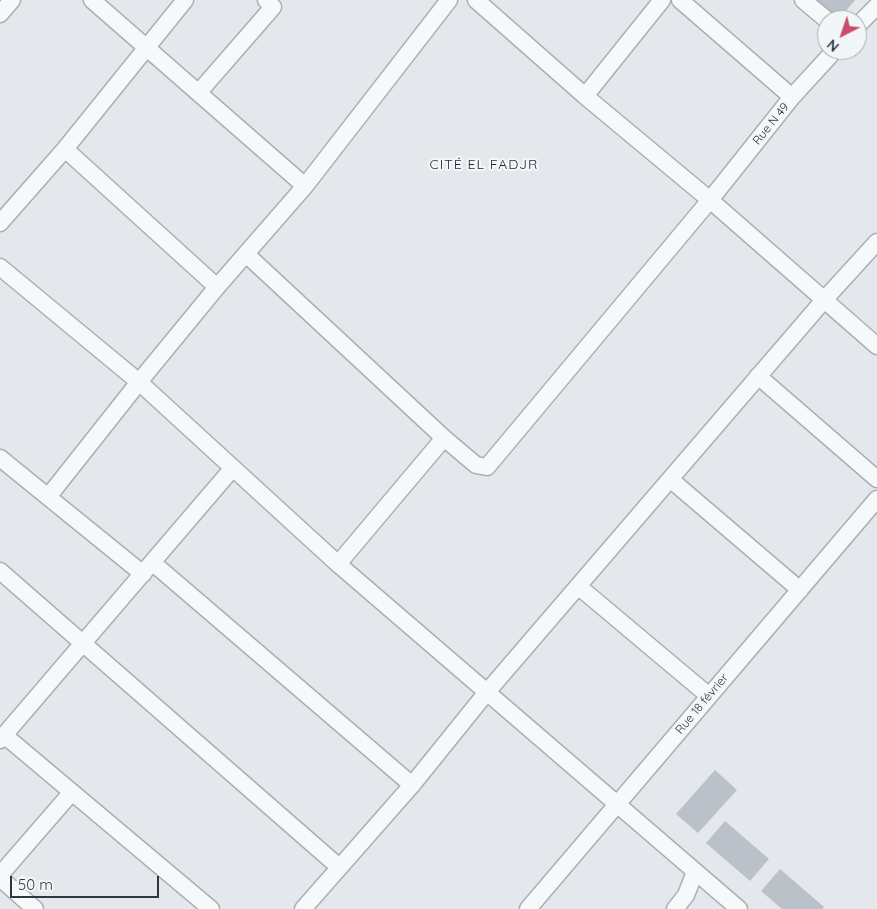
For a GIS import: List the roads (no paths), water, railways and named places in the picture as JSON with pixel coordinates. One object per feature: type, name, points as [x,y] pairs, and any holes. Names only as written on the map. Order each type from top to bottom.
[{"type":"street","points":[[0,14],[12,0]]},
{"type":"street","points":[[92,0],[305,186]]},
{"type":"street","points":[[0,223],[65,149],[185,0]]},
{"type":"street","points":[[48,497],[217,287],[305,186],[450,0]]},
{"type":"street","points":[[476,0],[877,346]]},
{"type":"street","points":[[585,96],[662,0]]},
{"type":"street","points":[[680,0],[792,97]]},
{"type":"street","points":[[803,0],[817,12]]},
{"type":"street","points":[[199,92],[273,2]]},
{"type":"street","points":[[867,16],[877,6]]},
{"type":"street","name":"Rue N 49","points":[[246,254],[444,438],[476,466],[487,467],[710,200],[792,97],[826,60]]},
{"type":"street","points":[[65,149],[217,287]]},
{"type":"street","points":[[303,909],[412,785],[487,692],[758,376],[877,242]]},
{"type":"street","points":[[0,267],[139,382],[338,564],[739,909]]},
{"type":"street","points":[[758,376],[877,479]]},
{"type":"street","points":[[338,564],[444,438]]},
{"type":"street","points":[[2,464],[148,568],[412,785]]},
{"type":"street","points":[[211,909],[72,792],[2,737],[232,469]]},
{"type":"street","points":[[670,479],[800,590]]},
{"type":"street","name":"Rue 18 février","points":[[528,909],[877,499]]},
{"type":"street","points":[[0,571],[339,867]]},
{"type":"street","points":[[578,586],[709,696]]},
{"type":"street","points":[[35,909],[0,877],[72,792]]},
{"type":"street","points":[[675,909],[686,894],[695,872]]},
{"type":"district","name":"CITÉ EL FADJR","points":[[484,165]]}]
